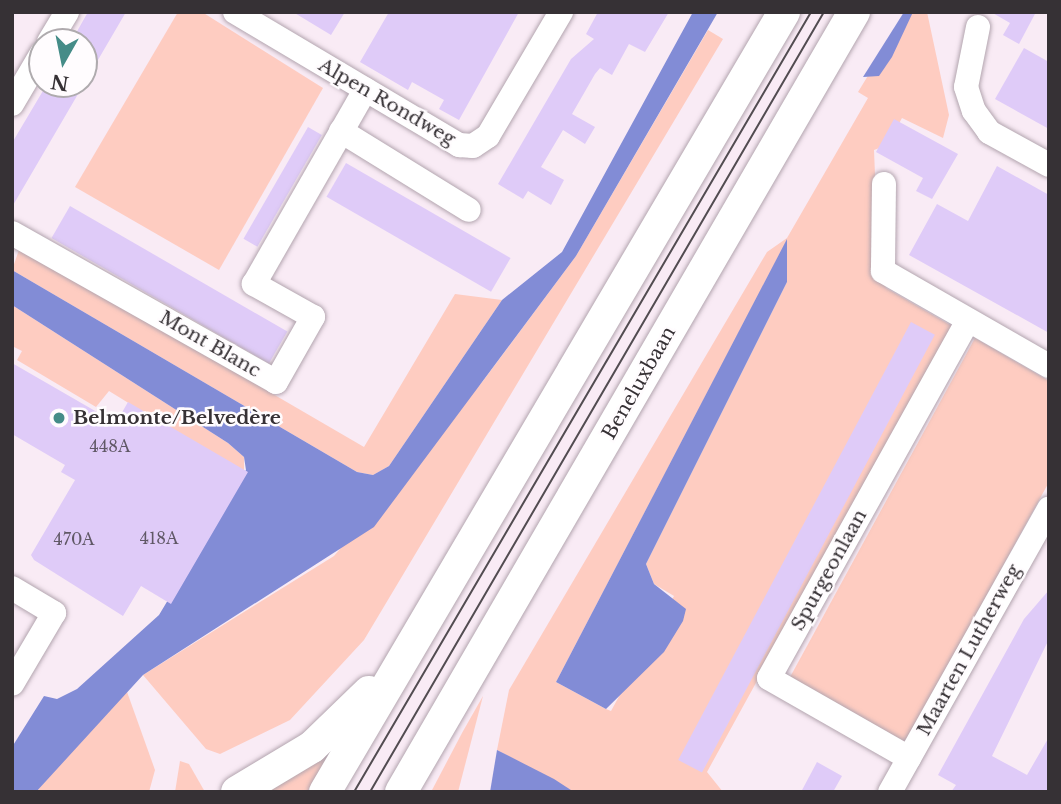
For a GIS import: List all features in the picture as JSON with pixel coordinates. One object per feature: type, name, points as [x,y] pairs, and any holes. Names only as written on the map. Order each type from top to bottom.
[{"type":"main road","name":"Beneluxbaan","points":[[401,792],[854,12]]},
{"type":"main road","points":[[834,50],[866,12]]},
{"type":"main road","points":[[325,792],[782,14]]},
{"type":"main road","points":[[237,792],[312,747],[406,653]]},
{"type":"main road","name":"Beneluxbaan","points":[[411,792],[424,753]]},
{"type":"street","points":[[57,28],[67,12]]},
{"type":"street","name":"Alpen Rondweg","points":[[235,12],[459,145],[473,146],[488,136],[554,14]]},
{"type":"street","points":[[978,27],[966,87],[975,111],[989,132],[1049,165]]},
{"type":"street","points":[[12,104],[28,77]]},
{"type":"street","name":"Mont Blanc","points":[[12,233],[276,382],[313,317],[254,284],[365,90]]},
{"type":"street","points":[[341,131],[469,210]]},
{"type":"street","points":[[884,184],[883,271],[1049,366]]},
{"type":"street","name":"Spurgeonlaan","points":[[909,758],[769,678],[968,321]]},
{"type":"street","name":"Maarten Lutherweg","points":[[890,792],[1049,509]]},
{"type":"street","points":[[12,588],[54,613],[12,684]]},
{"type":"shaded area","points":[[178,12],[202,12],[323,88],[219,270],[75,187]]},
{"type":"shaded area","points":[[907,12],[927,12],[949,115],[943,138],[902,118],[887,145],[874,150],[879,273],[886,288],[952,326],[707,772],[723,792],[574,792],[497,750],[509,690],[767,252],[787,238],[868,98],[858,92]],"holes":[[[787,240],[787,282],[646,564],[654,584],[674,596],[611,711],[606,709],[556,682]]]},
{"type":"shaded area","points":[[708,30],[723,39],[364,640],[290,720],[220,754],[206,749],[143,675],[334,556],[483,381],[576,256]]},
{"type":"shaded area","points":[[20,247],[364,447],[455,294],[502,300],[389,466],[373,475],[357,472],[12,270]]},
{"type":"shaded area","points":[[12,305],[228,443],[244,457],[244,474],[109,391],[96,407],[17,360],[22,351],[12,346]]},
{"type":"shaded area","points":[[975,338],[1049,381],[1049,482],[905,744],[789,679]]},
{"type":"shaded area","points":[[126,689],[155,770],[149,792],[36,792]]},
{"type":"shaded area","points":[[483,696],[458,792],[431,792],[462,733]]},
{"type":"shaded area","points":[[338,739],[307,792],[262,792]]},
{"type":"shaded area","points":[[180,761],[189,764],[205,792],[175,792]]},
{"type":"water","points":[[693,12],[718,12],[576,256],[374,527],[143,675],[36,792],[12,792],[12,747],[44,696],[57,699],[77,689],[159,615],[246,470],[244,457],[228,443],[12,305],[12,270],[357,472],[373,475],[389,466],[502,300],[562,252]]},
{"type":"water","points":[[904,12],[913,12],[892,57],[879,76],[863,77]]},
{"type":"water","points":[[787,239],[787,282],[646,564],[654,584],[686,609],[683,621],[664,652],[606,709],[556,682]]},
{"type":"water","points":[[497,750],[554,779],[574,792],[490,792]]},
{"type":"building","points":[[88,12],[126,12],[98,60],[98,28],[79,28]]},
{"type":"building","points":[[293,12],[345,12],[331,35]]},
{"type":"building","points":[[389,12],[519,12],[459,120],[439,109],[444,100],[412,82],[408,90],[360,62]]},
{"type":"building","points":[[598,12],[669,12],[645,52],[629,44],[612,75],[600,68],[595,74],[572,114],[595,127],[585,144],[563,130],[541,167],[564,180],[551,205],[528,191],[523,199],[498,184],[571,59],[594,39],[586,34]]},
{"type":"building","points":[[991,12],[1036,12],[1019,44],[1003,35],[1010,23]]},
{"type":"building","points":[[1024,48],[1049,62],[1049,129],[995,99]]},
{"type":"building","points":[[39,98],[76,98],[12,207],[12,143]]},
{"type":"building","points":[[894,119],[958,154],[932,199],[916,191],[923,178],[876,152]]},
{"type":"building","points":[[308,127],[322,135],[257,247],[244,239]]},
{"type":"building","points":[[346,163],[511,258],[491,292],[326,197]]},
{"type":"building","points":[[997,166],[1049,195],[1049,333],[909,255],[937,204],[968,221]]},
{"type":"building","points":[[70,206],[287,331],[269,364],[52,238]]},
{"type":"building","points":[[911,322],[935,335],[702,773],[678,760]]},
{"type":"building","points":[[12,363],[116,423],[128,402],[248,472],[171,604],[141,586],[123,616],[34,560],[31,555],[75,480],[61,472],[65,465],[12,434]]},
{"type":"building","points":[[1049,590],[1049,639],[992,756],[1027,775],[1049,737],[1049,792],[951,792],[956,785],[938,775],[1024,619]]},
{"type":"building","points":[[817,762],[842,776],[833,792],[801,792]]},
{"type":"tram line","points":[[354,792],[811,12]]},
{"type":"tram line","points":[[370,792],[824,12]]},
{"type":"place","name":"Belmonte/Belvedère","points":[[59,418]]}]
